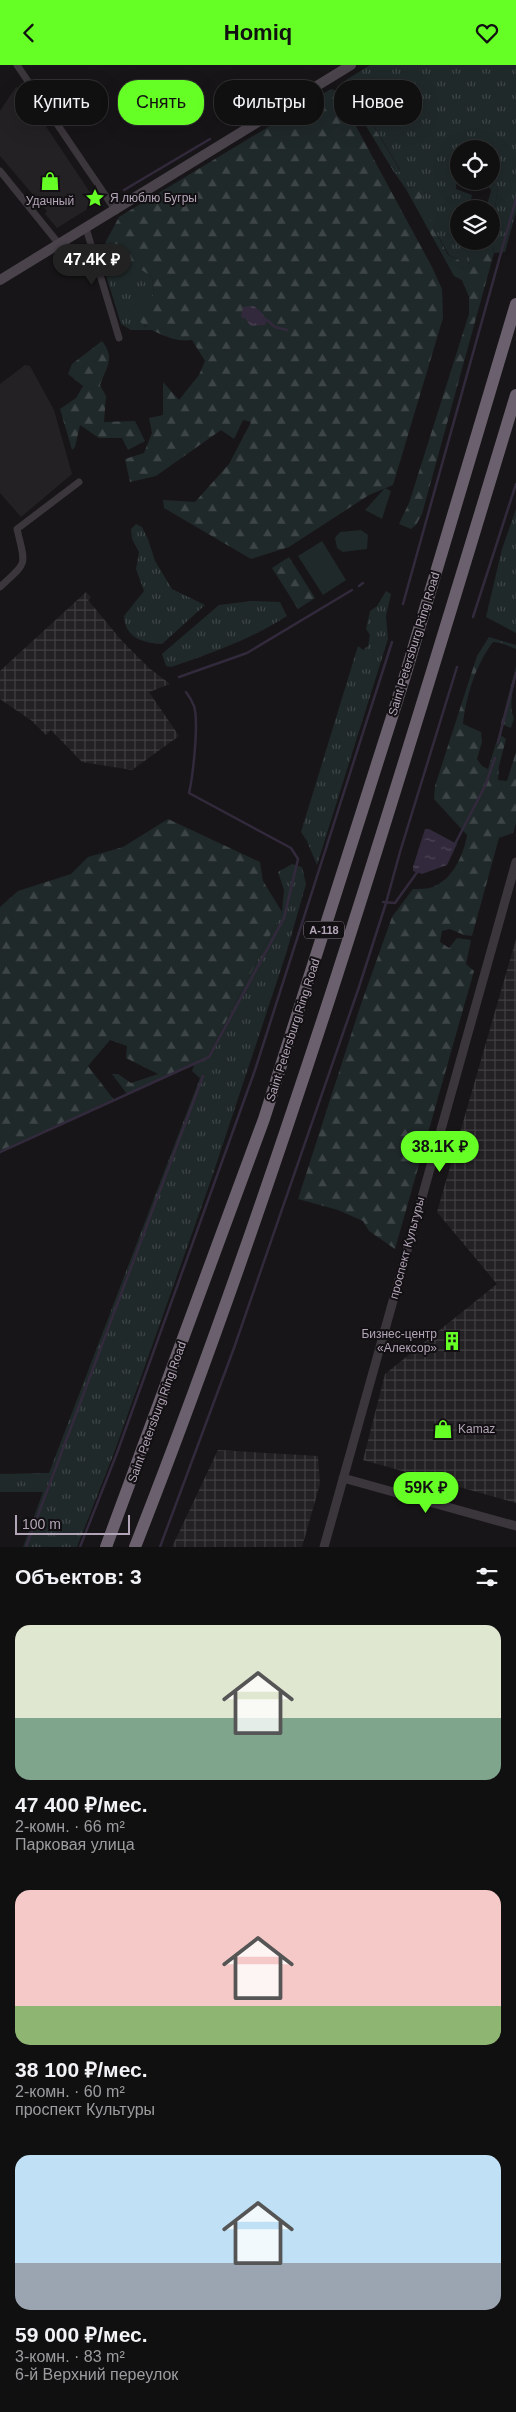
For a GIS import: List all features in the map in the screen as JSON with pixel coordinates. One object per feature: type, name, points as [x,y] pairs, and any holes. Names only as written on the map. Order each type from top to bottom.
[{"type":"highway","name":"Saint Petersburg Ring Road","points":[[106,1547],[264,1119],[405,676],[516,304]]},
{"type":"highway","name":"Saint Petersburg Ring Road","points":[[134,1547],[192,1400],[316,1043],[516,395]]},
{"type":"main road","points":[[0,280],[116,211],[351,65]]},
{"type":"street","points":[[17,65],[116,211]]},
{"type":"street","points":[[0,171],[59,245]]},
{"type":"street","points":[[86,228],[118,337]]},
{"type":"street","points":[[0,587],[23,565],[24,558],[17,529],[79,481]]},
{"type":"street","name":"проспект Культуры","points":[[324,1547],[516,863]]},
{"type":"street","points":[[343,1478],[516,1526]]},
{"type":"shaded area","points":[[15,88],[15,125],[45,125],[95,200],[94,205],[57,228],[45,214],[47,211],[0,156],[0,111]]},
{"type":"shaded area","points":[[25,365],[30,366],[54,410],[72,474],[21,517],[0,493],[0,384]]},
{"type":"shaded area","points":[[86,592],[91,597],[88,600],[122,641],[149,668],[170,684],[149,692],[179,736],[132,770],[82,762],[51,730],[46,735],[32,721],[0,699],[0,671]]},
{"type":"shaded area","points":[[516,939],[516,1503],[363,1460],[385,1374],[497,1284],[437,1212]]},
{"type":"shaded area","points":[[218,1450],[318,1456],[320,1484],[302,1547],[172,1547]]},
{"type":"green space","points":[[370,65],[516,65],[516,212],[505,252],[494,253],[494,250],[500,250],[500,200],[496,200],[498,190],[500,190],[500,140],[450,140],[450,190],[459,190],[472,195],[471,200],[450,200],[450,250],[465,250],[471,258],[468,269],[464,269],[459,260],[449,255],[418,200],[423,197],[412,187],[406,189],[394,172],[401,171],[373,125],[422,125],[422,80],[346,80]]},
{"type":"green space","points":[[331,89],[334,90],[334,125],[355,125],[433,269],[442,289],[443,318],[393,485],[369,495],[289,547],[251,559],[164,508],[163,500],[195,502],[229,464],[251,422],[243,420],[234,439],[221,430],[156,476],[130,482],[125,459],[144,453],[152,433],[149,418],[163,415],[163,382],[179,400],[199,375],[205,361],[192,340],[161,335],[134,317],[134,307],[150,304],[154,292],[152,277],[140,269],[130,276],[121,275],[110,260],[105,243],[119,217],[271,125],[324,125],[324,93]]},
{"type":"green space","points":[[365,125],[373,125],[401,172],[394,172]]},
{"type":"green space","points":[[412,187],[420,189],[423,197],[419,200],[448,255],[459,260],[464,269],[468,269],[471,258],[465,250],[494,250],[422,514],[416,525],[411,529],[399,524],[409,503],[469,314],[469,297],[462,280],[454,276],[406,189]]},
{"type":"green space","points":[[491,190],[498,190],[496,200],[488,200]]},
{"type":"green space","points":[[140,269],[152,277],[154,292],[144,326],[157,330],[131,330],[121,324],[106,275],[119,272],[121,275]]},
{"type":"green space","points":[[102,341],[109,358],[100,385],[106,396],[104,422],[135,421],[145,441],[128,450],[122,438],[99,438],[80,425],[75,447],[72,450],[60,409],[76,398],[83,386],[68,374],[72,364]]},
{"type":"green space","points":[[385,488],[391,491],[382,519],[365,510]]},
{"type":"green space","points":[[516,509],[516,633],[486,617],[502,549]]},
{"type":"green space","points":[[136,524],[142,527],[155,561],[172,589],[205,605],[162,644],[142,641],[136,638],[128,630],[125,623],[124,616],[144,591],[136,569],[139,552],[132,539],[131,529]]},
{"type":"green space","points":[[361,530],[368,535],[367,549],[343,552],[337,548],[335,538],[340,532]]},
{"type":"green space","points":[[322,541],[346,580],[323,595],[298,556]]},
{"type":"green space","points":[[289,557],[315,598],[298,609],[272,568]]},
{"type":"green space","points":[[386,591],[391,594],[386,616],[388,639],[317,865],[301,832],[358,646],[363,650],[368,646],[370,635],[366,629],[370,611],[377,606]]},
{"type":"green space","points":[[251,601],[280,602],[287,616],[231,645],[171,667],[166,666],[162,654],[219,605]]},
{"type":"green space","points":[[489,637],[516,645],[516,649],[493,642],[477,670],[467,702],[463,724],[481,732],[482,742],[477,759],[482,766],[488,769],[499,734],[506,739],[499,766],[498,780],[507,781],[516,752],[516,823],[513,833],[499,838],[472,936],[450,929],[442,931],[440,942],[449,948],[457,938],[471,940],[466,964],[474,971],[395,1249],[369,1231],[363,1221],[338,1210],[298,1199],[360,1007],[392,917],[413,889],[433,887],[446,878],[452,872],[463,850],[467,835],[434,799],[435,786],[477,656]]},
{"type":"green space","points":[[516,666],[511,706],[514,718],[511,728],[501,724]]},
{"type":"green space","points":[[168,819],[260,862],[263,881],[282,912],[207,1058],[127,1094],[112,1074],[118,1074],[131,1083],[158,1074],[126,1058],[127,1046],[110,1040],[88,1066],[114,1100],[0,1151],[0,907],[18,891],[71,874],[88,857],[123,847]]},
{"type":"green space","points":[[292,864],[302,867],[306,884],[286,954],[211,1180],[114,1453],[77,1547],[23,1547],[43,1492],[0,1492],[0,1474],[49,1473],[200,1078],[192,1071],[195,1063],[207,1058],[282,912],[284,890],[278,872]]},
{"type":"water","points":[[254,306],[267,320],[265,325],[250,326],[246,319],[241,317],[243,307]]},
{"type":"water","points":[[425,829],[429,829],[457,844],[447,865],[422,874],[413,871],[413,867]]},
{"type":"waterway","points":[[124,190],[210,139]]},
{"type":"waterway","points":[[403,604],[516,199]]},
{"type":"waterway","points":[[267,320],[275,327],[287,330]]},
{"type":"waterway","points":[[473,617],[516,484]]},
{"type":"waterway","points":[[359,586],[363,583]]},
{"type":"waterway","points":[[179,677],[247,653],[352,590]]},
{"type":"waterway","points":[[80,1547],[117,1453],[255,1070],[392,642]]},
{"type":"waterway","points":[[160,1547],[234,1348],[359,987],[457,667]]},
{"type":"waterway","points":[[498,742],[516,673]]},
{"type":"waterway","points":[[0,1152],[209,1057],[284,918],[298,859],[291,848],[189,793],[194,762],[196,724],[194,706],[186,692]]},
{"type":"waterway","points":[[455,844],[485,786],[495,758]]},
{"type":"waterway","points":[[383,902],[395,903],[418,871]]},
{"type":"waterway","points":[[26,1547],[203,1076]]},
{"type":"place","name":"Удачный","points":[[50,181]]},
{"type":"place","name":"Я люблю Бугры","points":[[95,198]]},
{"type":"place","name":"Бизнес-центр «Алексор»","points":[[452,1341]]},
{"type":"place","name":"Kamaz","points":[[443,1429]]}]
